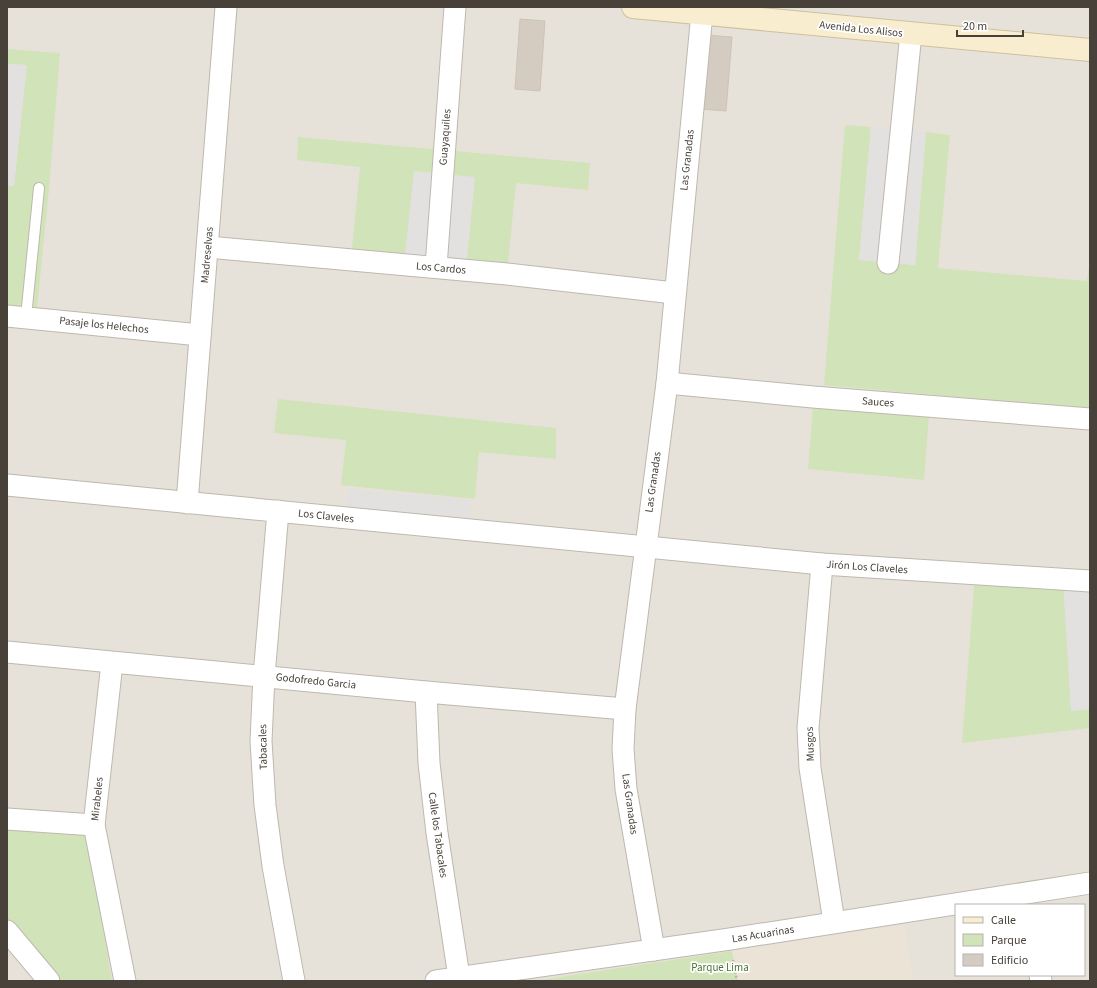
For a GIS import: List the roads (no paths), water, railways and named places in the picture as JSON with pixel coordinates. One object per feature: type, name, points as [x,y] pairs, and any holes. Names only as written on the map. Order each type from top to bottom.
[{"type":"street","name":"Madreselvas","points":[[187,503],[226,7]]},
{"type":"street","name":"Guayaquiles","points":[[436,267],[455,7]]},
{"type":"street","name":"Avenida Los Alisos","points":[[633,7],[1090,50]]},
{"type":"street","name":"Las Granadas","points":[[654,950],[626,789],[623,749],[625,709],[667,383],[674,293],[702,13]]},
{"type":"street","points":[[888,263],[911,33]]},
{"type":"street","name":"Los Cardos","points":[[208,246],[436,267],[674,293]]},
{"type":"street","name":"Pasaje los Helechos","points":[[17,316],[200,335]]},
{"type":"street","name":"Sauces","points":[[667,383],[822,398],[1090,418]]},
{"type":"street","name":"Los Claveles","points":[[7,485],[645,547]]},
{"type":"street","name":"Tabacales","points":[[278,511],[264,676],[262,741],[266,805],[273,866],[294,981]]},
{"type":"street","name":"Jirón Los Claveles","points":[[645,547],[822,564],[1090,581]]},
{"type":"street","name":"Musgos","points":[[822,564],[808,728],[810,768],[834,922]]},
{"type":"street","name":"Godofredo Garcia","points":[[7,652],[426,692],[625,709]]},
{"type":"street","name":"Mirabeles","points":[[112,662],[94,825],[125,981]]},
{"type":"street","name":"Calle los Tabacales","points":[[426,692],[432,794],[459,977]]},
{"type":"street","points":[[7,819],[94,825]]},
{"type":"street","name":"Las Acuarinas","points":[[986,904],[1028,899],[1090,883]]},
{"type":"street","name":"Las Acuarinas","points":[[436,981],[602,959],[654,950],[730,940],[834,922],[955,908]]},
{"type":"street","points":[[7,931],[50,981]]},
{"type":"lane","points":[[17,316],[39,188]]},
{"type":"park label","name":"Parque Lima","points":[[720,967]]}]
